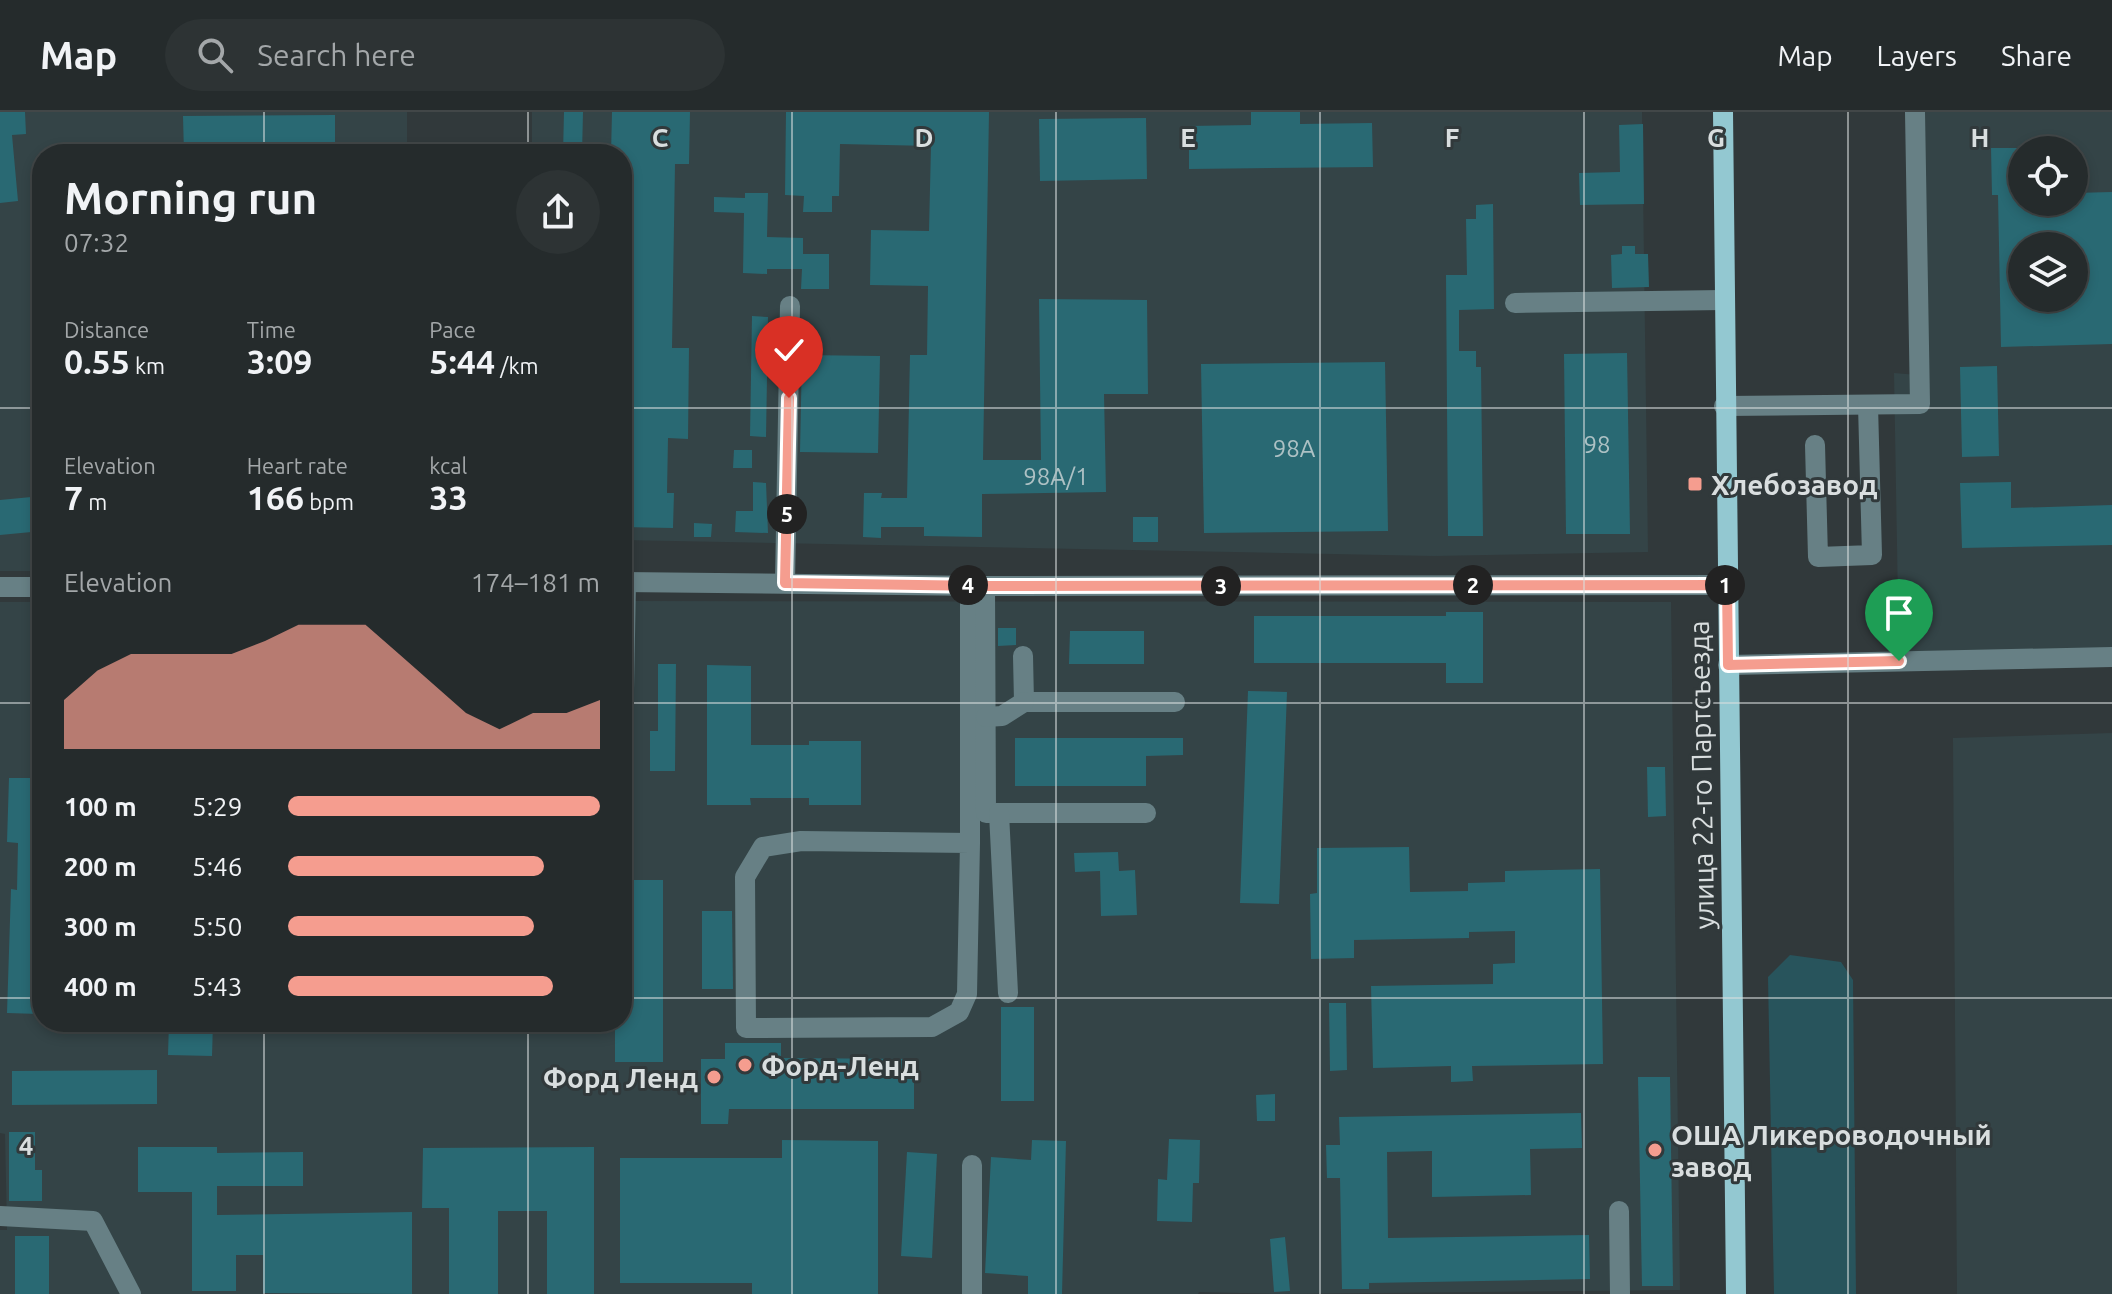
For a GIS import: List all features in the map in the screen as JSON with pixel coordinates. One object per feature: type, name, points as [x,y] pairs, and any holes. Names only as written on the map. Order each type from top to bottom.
[{"type":"main road","name":"улица 22-го Партсъезда","points":[[1723,112],[1736,1294]]},
{"type":"street","points":[[1724,406],[1920,404],[1915,112]]},
{"type":"street","points":[[1515,303],[1723,300]]},
{"type":"street","points":[[785,583],[790,306]]},
{"type":"street","points":[[1815,445],[1818,557],[1872,555],[1868,405]]},
{"type":"street","points":[[632,582],[978,586],[1727,585]]},
{"type":"street","points":[[978,586],[986,717],[986,813],[1146,813]]},
{"type":"street","points":[[970,843],[801,841],[763,847],[745,877],[746,1028],[932,1027],[959,1012],[967,994],[978,586]]},
{"type":"street","points":[[0,587],[32,587]]},
{"type":"street","points":[[1023,656],[1024,702]]},
{"type":"street","points":[[1728,665],[2112,657]]},
{"type":"street","points":[[986,717],[1002,716],[1024,702],[1175,702]]},
{"type":"street","points":[[999,813],[1008,993]]},
{"type":"street","points":[[972,1165],[972,1294]]},
{"type":"street","points":[[1619,1211],[1620,1294]]},
{"type":"street","points":[[0,1216],[93,1221],[131,1294]]},
{"type":"shaded area","points":[[0,112],[407,112],[407,144],[32,144],[32,571],[0,571]]},
{"type":"shaded area","points":[[532,112],[1642,112],[1648,552],[1434,556],[632,540],[632,144],[532,144]]},
{"type":"shaded area","points":[[1915,112],[2112,112],[2112,657],[1899,661],[1894,373],[1918,375]]},
{"type":"shaded area","points":[[632,601],[1671,602],[1680,1290],[1282,1294],[0,1294],[0,1230],[7,1230],[5,1134],[0,1133],[0,602],[32,602],[32,1032],[632,1032]]},
{"type":"shaded area","points":[[2112,733],[2112,1294],[1957,1294],[1953,738]]},
{"type":"shaded area","points":[[1790,955],[1841,962],[1853,980],[1856,1294],[1774,1294],[1768,977]]},
{"type":"building","points":[[0,112],[25,112],[26,134],[12,135],[18,201],[0,203]]},
{"type":"building","points":[[564,112],[583,112],[582,144],[563,144]]},
{"type":"building","points":[[612,112],[690,112],[689,164],[675,164],[672,348],[689,348],[688,439],[668,438],[667,493],[674,493],[673,528],[632,527],[632,144],[611,144]]},
{"type":"building","points":[[786,112],[989,112],[983,460],[1041,460],[1039,299],[1147,300],[1148,394],[1104,394],[1106,492],[982,494],[982,537],[924,536],[924,527],[881,527],[881,538],[863,537],[864,493],[882,493],[881,498],[907,498],[910,355],[927,355],[928,286],[870,285],[871,230],[929,231],[931,146],[840,144],[839,196],[832,196],[832,212],[803,212],[804,196],[785,195]]},
{"type":"building","points":[[1251,112],[1300,112],[1300,124],[1372,123],[1373,167],[1189,169],[1189,126],[1251,125]]},
{"type":"building","points":[[335,115],[335,144],[184,144],[183,116]]},
{"type":"building","points":[[1146,118],[1147,179],[1040,181],[1039,119]]},
{"type":"building","points":[[1643,124],[1644,204],[1580,205],[1579,173],[1620,172],[1619,125]]},
{"type":"building","points":[[1991,148],[2008,148],[2008,216],[2088,216],[2088,193],[2112,192],[2112,344],[2001,347],[1998,195],[1992,195]]},
{"type":"building","points":[[745,193],[768,193],[767,237],[803,238],[803,254],[829,254],[829,289],[801,289],[802,269],[767,269],[767,274],[743,273],[744,213],[714,212],[714,197],[745,198]]},
{"type":"building","points":[[1493,204],[1494,309],[1459,310],[1459,351],[1476,351],[1476,367],[1481,367],[1483,536],[1448,536],[1446,275],[1467,275],[1466,219],[1476,219],[1476,205]]},
{"type":"building","points":[[1622,246],[1635,246],[1635,254],[1648,254],[1649,287],[1612,288],[1611,255],[1622,254]]},
{"type":"building","points":[[752,316],[768,317],[766,437],[750,436]]},
{"type":"building","points":[[1627,353],[1630,534],[1566,534],[1564,354]]},
{"type":"building","points":[[802,355],[880,356],[878,453],[800,452]]},
{"type":"building","points":[[1385,362],[1388,531],[1204,533],[1201,364]]},
{"type":"building","points":[[1997,366],[1999,456],[1962,457],[1960,367]]},
{"type":"building","points":[[734,450],[752,450],[752,468],[733,468]]},
{"type":"building","points":[[753,482],[766,483],[768,533],[735,532],[736,511],[753,511]]},
{"type":"building","points":[[2011,482],[2011,508],[2112,505],[2112,545],[1962,548],[1960,483]]},
{"type":"building","points":[[32,497],[32,532],[0,535],[0,500]]},
{"type":"building","points":[[1133,517],[1158,517],[1158,542],[1133,542]]},
{"type":"building","points":[[694,523],[712,524],[711,537],[694,537]]},
{"type":"building","points":[[1446,612],[1483,612],[1483,683],[1446,683],[1446,663],[1254,663],[1254,616],[1446,616]]},
{"type":"building","points":[[998,628],[1016,628],[1016,645],[998,646]]},
{"type":"building","points":[[1070,631],[1144,631],[1144,664],[1069,664]]},
{"type":"building","points":[[658,664],[676,664],[675,771],[650,771],[650,731],[658,731]]},
{"type":"building","points":[[707,665],[751,666],[751,745],[861,741],[861,805],[809,805],[809,798],[750,798],[751,805],[707,805]]},
{"type":"building","points":[[1248,691],[1287,692],[1279,904],[1240,903]]},
{"type":"building","points":[[1015,738],[1183,738],[1183,755],[1146,756],[1146,786],[1015,786]]},
{"type":"building","points":[[1647,767],[1665,767],[1666,816],[1648,817]]},
{"type":"building","points":[[9,778],[32,778],[32,1014],[7,1013],[11,889],[17,890],[18,843],[7,842]]},
{"type":"building","points":[[1409,847],[1410,892],[1468,891],[1468,883],[1505,882],[1505,871],[1600,869],[1603,1064],[1472,1066],[1473,1081],[1451,1082],[1451,1066],[1373,1068],[1371,986],[1493,984],[1493,964],[1515,963],[1515,931],[1469,932],[1469,938],[1354,940],[1354,958],[1311,959],[1310,894],[1317,893],[1317,848]]},
{"type":"building","points":[[1118,852],[1119,871],[1135,870],[1137,915],[1101,916],[1100,871],[1075,872],[1074,853]]},
{"type":"building","points":[[632,880],[663,880],[663,1062],[615,1062],[615,1032],[632,1032]]},
{"type":"building","points":[[702,911],[732,911],[733,989],[702,989]]},
{"type":"building","points":[[1329,1003],[1346,1003],[1347,1070],[1330,1071]]},
{"type":"building","points":[[1001,1007],[1034,1007],[1034,1101],[1001,1101]]},
{"type":"building","points":[[169,1032],[213,1032],[212,1056],[168,1055]]},
{"type":"building","points":[[725,1043],[781,1043],[781,1058],[914,1059],[914,1109],[729,1109],[728,1124],[701,1124],[701,1059],[725,1059]]},
{"type":"building","points":[[157,1070],[157,1104],[12,1105],[12,1071]]},
{"type":"building","name":"ОША Ликероводочный завод","points":[[1638,1077],[1670,1077],[1673,1286],[1642,1286]]},
{"type":"building","points":[[1275,1094],[1275,1121],[1257,1121],[1256,1095]]},
{"type":"building","points":[[1581,1113],[1582,1148],[1530,1149],[1531,1195],[1432,1197],[1432,1151],[1387,1152],[1388,1238],[1589,1235],[1590,1279],[1369,1283],[1369,1289],[1342,1289],[1340,1178],[1327,1178],[1326,1145],[1340,1145],[1339,1117]]},
{"type":"building","points":[[9,1132],[35,1132],[35,1170],[42,1170],[42,1201],[9,1201]]},
{"type":"building","points":[[1169,1139],[1200,1140],[1199,1183],[1193,1183],[1192,1222],[1157,1221],[1158,1179],[1167,1180]]},
{"type":"building","points":[[782,1140],[878,1141],[878,1294],[752,1294],[752,1283],[620,1283],[620,1158],[782,1158]]},
{"type":"building","points":[[1032,1140],[1066,1141],[1062,1294],[1028,1294],[1028,1276],[985,1273],[991,1157],[1031,1160]]},
{"type":"building","points":[[138,1147],[217,1147],[217,1153],[303,1152],[303,1186],[217,1186],[217,1215],[412,1212],[412,1294],[263,1293],[263,1255],[236,1255],[236,1291],[192,1291],[192,1192],[138,1192]]},
{"type":"building","points":[[594,1147],[594,1294],[547,1294],[547,1211],[498,1211],[498,1294],[449,1294],[449,1208],[422,1208],[423,1148]]},
{"type":"building","points":[[907,1152],[937,1154],[932,1258],[901,1256]]},
{"type":"building","points":[[15,1236],[49,1236],[49,1294],[15,1294]]},
{"type":"building","points":[[1285,1237],[1290,1291],[1274,1292],[1270,1239]]},
{"type":"place","name":"Хлебозавод","points":[[1695,484]]},
{"type":"place","name":"Форд-Ленд","points":[[745,1065]]},
{"type":"place","name":"Форд Ленд","points":[[714,1077]]},
{"type":"place","name":"ОША Ликероводочный завод","points":[[1655,1150]]},
{"type":"route","points":[[789,398],[785,583],[985,586],[1727,585],[1728,665],[1899,661]]}]
